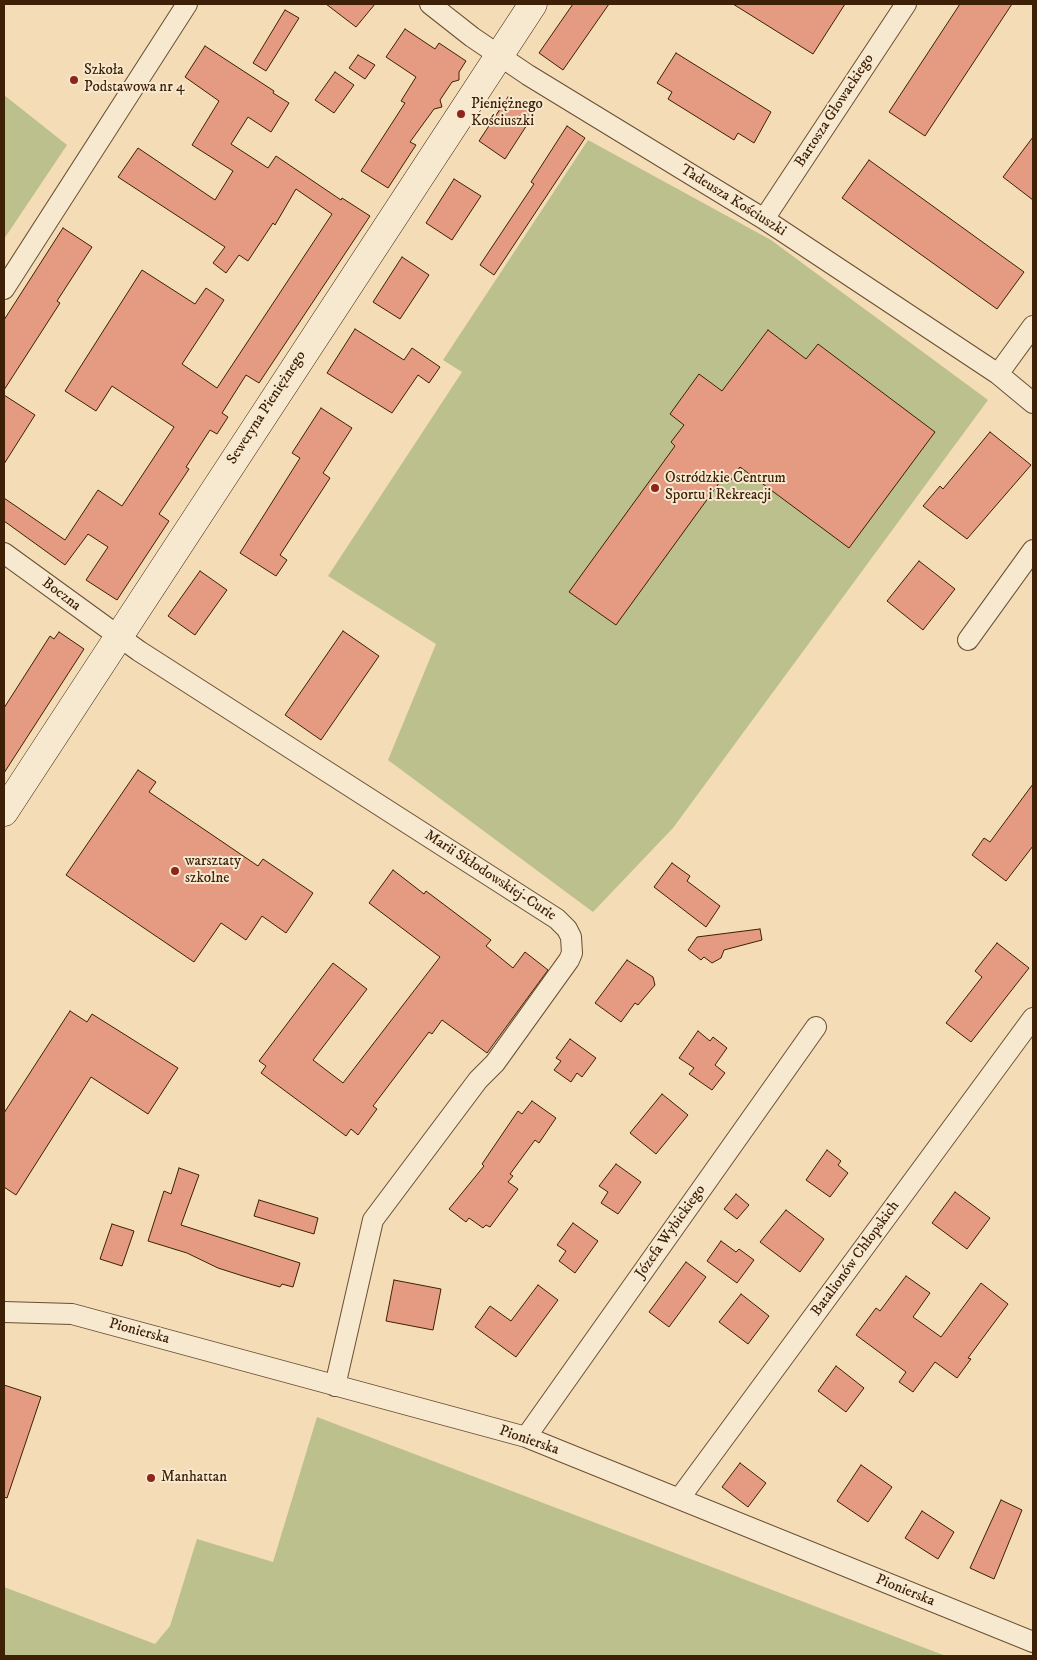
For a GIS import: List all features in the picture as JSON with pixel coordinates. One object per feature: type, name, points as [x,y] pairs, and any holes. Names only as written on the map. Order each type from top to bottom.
[{"type":"street","points":[[4,289],[187,4]]},
{"type":"street","name":"Tadeusza Kościuszki","points":[[430,4],[528,75],[764,219],[998,374],[1033,403]]},
{"type":"street","name":"Seweryna Pieniężnego","points":[[4,812],[533,4]]},
{"type":"street","name":"Bartosza Głowackiego","points":[[764,219],[906,4]]},
{"type":"street","points":[[998,374],[1033,326]]},
{"type":"street","points":[[968,640],[1033,550]]},
{"type":"street","name":"Boczna","points":[[4,553],[118,637]]},
{"type":"street","name":"Marii Skłodowskiej-Curie","points":[[118,637],[557,919],[567,929],[571,937],[572,954],[569,960],[494,1063],[478,1080],[373,1220],[335,1386]]},
{"type":"street","name":"Batalionów Chłopskich","points":[[679,1499],[1033,1018]]},
{"type":"street","name":"Józefa Wybickiego","points":[[526,1437],[816,1027]]},
{"type":"street","name":"Pionierska","points":[[4,1312],[72,1314],[526,1437],[1033,1642]]},
{"type":"green space","points":[[4,95],[67,145],[4,239]]},
{"type":"green space","name":"Ostródzkie Centrum Sportu i Rekreacji","points":[[588,140],[771,240],[988,400],[673,828],[593,912],[388,760],[436,644],[328,576],[462,372],[443,360]]},
{"type":"green space","points":[[317,1417],[946,1656],[4,1656],[4,1587],[155,1644],[170,1626],[197,1539],[273,1562]]},
{"type":"building","points":[[326,4],[375,4],[356,27]]},
{"type":"building","points":[[573,4],[609,4],[563,70],[539,53]]},
{"type":"building","points":[[733,4],[845,4],[813,54]]},
{"type":"building","points":[[960,4],[1012,4],[925,136],[889,112]]},
{"type":"building","points":[[285,10],[299,18],[266,71],[253,63]]},
{"type":"building","points":[[405,29],[435,49],[439,43],[466,61],[459,72],[459,80],[452,82],[440,100],[442,107],[434,109],[410,142],[416,145],[388,188],[361,171],[405,103],[401,101],[416,77],[386,57]]},
{"type":"building","points":[[205,46],[274,91],[273,93],[289,103],[271,132],[248,117],[231,144],[268,168],[276,156],[341,200],[342,198],[370,216],[259,383],[246,375],[222,413],[228,417],[217,434],[210,430],[186,467],[189,469],[159,514],[169,521],[117,600],[86,580],[108,547],[88,534],[65,565],[4,521],[4,498],[65,540],[98,490],[122,506],[174,427],[112,386],[96,411],[65,391],[142,270],[195,304],[206,288],[224,300],[182,364],[217,388],[332,214],[296,189],[275,225],[273,223],[248,261],[239,255],[226,273],[213,263],[225,247],[118,177],[138,148],[215,200],[233,171],[192,145],[219,101],[185,77]]},
{"type":"building","points":[[676,53],[771,112],[754,143],[738,133],[734,140],[668,99],[672,92],[657,83]]},
{"type":"building","points":[[358,55],[375,65],[365,79],[349,68]]},
{"type":"building","points":[[335,72],[354,85],[334,113],[315,100]]},
{"type":"building","points":[[508,97],[534,114],[505,159],[479,141]]},
{"type":"building","points":[[567,126],[585,138],[494,275],[480,265],[534,184],[531,182]]},
{"type":"building","points":[[1033,137],[1033,200],[1003,177]]},
{"type":"building","points":[[869,160],[1024,272],[997,309],[842,198]]},
{"type":"building","points":[[454,179],[481,196],[452,240],[426,223]]},
{"type":"building","points":[[63,228],[92,247],[57,301],[60,303],[4,390],[4,320]]},
{"type":"building","points":[[402,257],[429,275],[400,319],[373,302]]},
{"type":"building","points":[[355,329],[404,360],[412,348],[440,367],[429,383],[418,375],[392,413],[327,373]]},
{"type":"building","points":[[768,330],[806,359],[818,344],[935,432],[849,548],[740,467],[728,484],[722,479],[616,625],[569,592],[675,446],[671,442],[684,425],[670,414],[699,374],[722,391]]},
{"type":"building","points":[[4,395],[35,415],[4,464]]},
{"type":"building","points":[[321,408],[352,428],[323,473],[330,478],[280,555],[287,560],[276,576],[240,553],[300,458],[292,453]]},
{"type":"building","points":[[990,432],[1031,465],[967,539],[923,506],[940,486],[943,489]]},
{"type":"building","points":[[919,561],[955,589],[923,630],[887,601]]},
{"type":"building","points":[[200,571],[227,590],[195,635],[168,616]]},
{"type":"building","points":[[343,631],[379,656],[321,740],[285,715]]},
{"type":"building","points":[[59,632],[84,649],[4,773],[4,708],[50,636],[54,639]]},
{"type":"building","name":"warsztaty szkolne","points":[[138,770],[156,782],[149,792],[258,866],[263,859],[313,893],[286,933],[262,916],[246,940],[221,923],[194,962],[66,875]]},
{"type":"building","points":[[1033,784],[1033,846],[1006,881],[972,855],[984,838],[990,842]]},
{"type":"building","points":[[672,863],[690,876],[687,881],[720,906],[706,927],[654,887]]},
{"type":"building","points":[[393,870],[424,894],[426,891],[491,940],[486,946],[513,968],[525,952],[548,970],[487,1053],[442,1020],[432,1034],[429,1032],[373,1106],[377,1109],[358,1135],[351,1129],[346,1136],[261,1073],[266,1066],[259,1061],[333,963],[367,989],[313,1060],[343,1083],[440,957],[369,903]]},
{"type":"building","points":[[760,929],[762,940],[724,950],[721,958],[712,963],[704,957],[701,960],[688,950],[697,937]]},
{"type":"building","points":[[997,943],[1029,968],[971,1042],[946,1023],[982,977],[975,971]]},
{"type":"building","points":[[627,960],[653,977],[655,985],[638,1005],[635,1003],[621,1022],[595,1003]]},
{"type":"building","points":[[70,1011],[87,1022],[92,1014],[178,1068],[148,1114],[91,1077],[16,1195],[4,1187],[4,1113]]},
{"type":"building","points":[[698,1031],[710,1041],[713,1037],[727,1048],[715,1065],[725,1073],[712,1090],[689,1074],[694,1068],[679,1058]]},
{"type":"building","points":[[570,1039],[596,1058],[582,1077],[577,1073],[571,1082],[554,1070],[561,1061],[556,1058]]},
{"type":"building","points":[[662,1094],[688,1115],[656,1154],[630,1133]]},
{"type":"building","points":[[532,1101],[556,1118],[539,1143],[535,1140],[510,1174],[513,1176],[508,1182],[518,1189],[490,1227],[486,1225],[483,1228],[469,1218],[466,1222],[449,1209],[484,1166],[482,1164],[518,1111],[522,1114]]},
{"type":"building","points":[[827,1150],[841,1161],[838,1165],[848,1173],[830,1197],[806,1180]]},
{"type":"building","points":[[616,1164],[641,1182],[618,1214],[601,1203],[608,1192],[599,1186]]},
{"type":"building","points":[[179,1168],[199,1175],[181,1225],[300,1263],[293,1287],[282,1284],[280,1287],[243,1276],[218,1268],[187,1253],[148,1241],[164,1191],[171,1194]]},
{"type":"building","points":[[955,1192],[990,1218],[967,1249],[932,1223]]},
{"type":"building","points":[[736,1194],[749,1205],[737,1219],[724,1209]]},
{"type":"building","points":[[259,1200],[318,1218],[314,1234],[254,1216]]},
{"type":"building","points":[[786,1210],[824,1239],[800,1272],[760,1242]]},
{"type":"building","points":[[573,1223],[598,1241],[575,1273],[559,1261],[566,1251],[557,1245]]},
{"type":"building","points":[[112,1224],[134,1231],[122,1266],[100,1259]]},
{"type":"building","points":[[721,1241],[736,1252],[739,1249],[754,1260],[737,1283],[707,1261]]},
{"type":"building","points":[[686,1262],[706,1277],[669,1327],[649,1312]]},
{"type":"building","points":[[906,1276],[930,1293],[913,1317],[941,1337],[981,1283],[1008,1304],[968,1358],[971,1359],[957,1378],[935,1362],[913,1392],[899,1382],[906,1372],[856,1335],[876,1308],[880,1311]]},
{"type":"building","points":[[394,1280],[441,1289],[433,1330],[386,1321]]},
{"type":"building","points":[[538,1285],[558,1300],[516,1357],[475,1327],[490,1306],[511,1321]]},
{"type":"building","points":[[741,1294],[769,1316],[748,1344],[719,1322]]},
{"type":"building","points":[[836,1366],[864,1388],[846,1412],[818,1391]]},
{"type":"building","points":[[4,1385],[41,1397],[7,1498],[4,1497]]},
{"type":"building","points":[[740,1463],[766,1483],[748,1507],[722,1487]]},
{"type":"building","points":[[861,1465],[892,1487],[868,1522],[837,1501]]},
{"type":"building","points":[[1001,1500],[1022,1510],[994,1579],[970,1568]]},
{"type":"building","points":[[922,1511],[954,1532],[938,1559],[905,1538]]},
{"type":"place","name":"Szkoła Podstawowa nr 4","points":[[74,80]]},
{"type":"place","name":"Pieniężnego Kościuszki","points":[[461,114]]},
{"type":"place","name":"Ostródzkie Centrum Sportu i Rekreacji","points":[[655,488]]},
{"type":"place","name":"warsztaty szkolne","points":[[175,871]]},
{"type":"place","name":"Manhattan","points":[[151,1478]]}]
